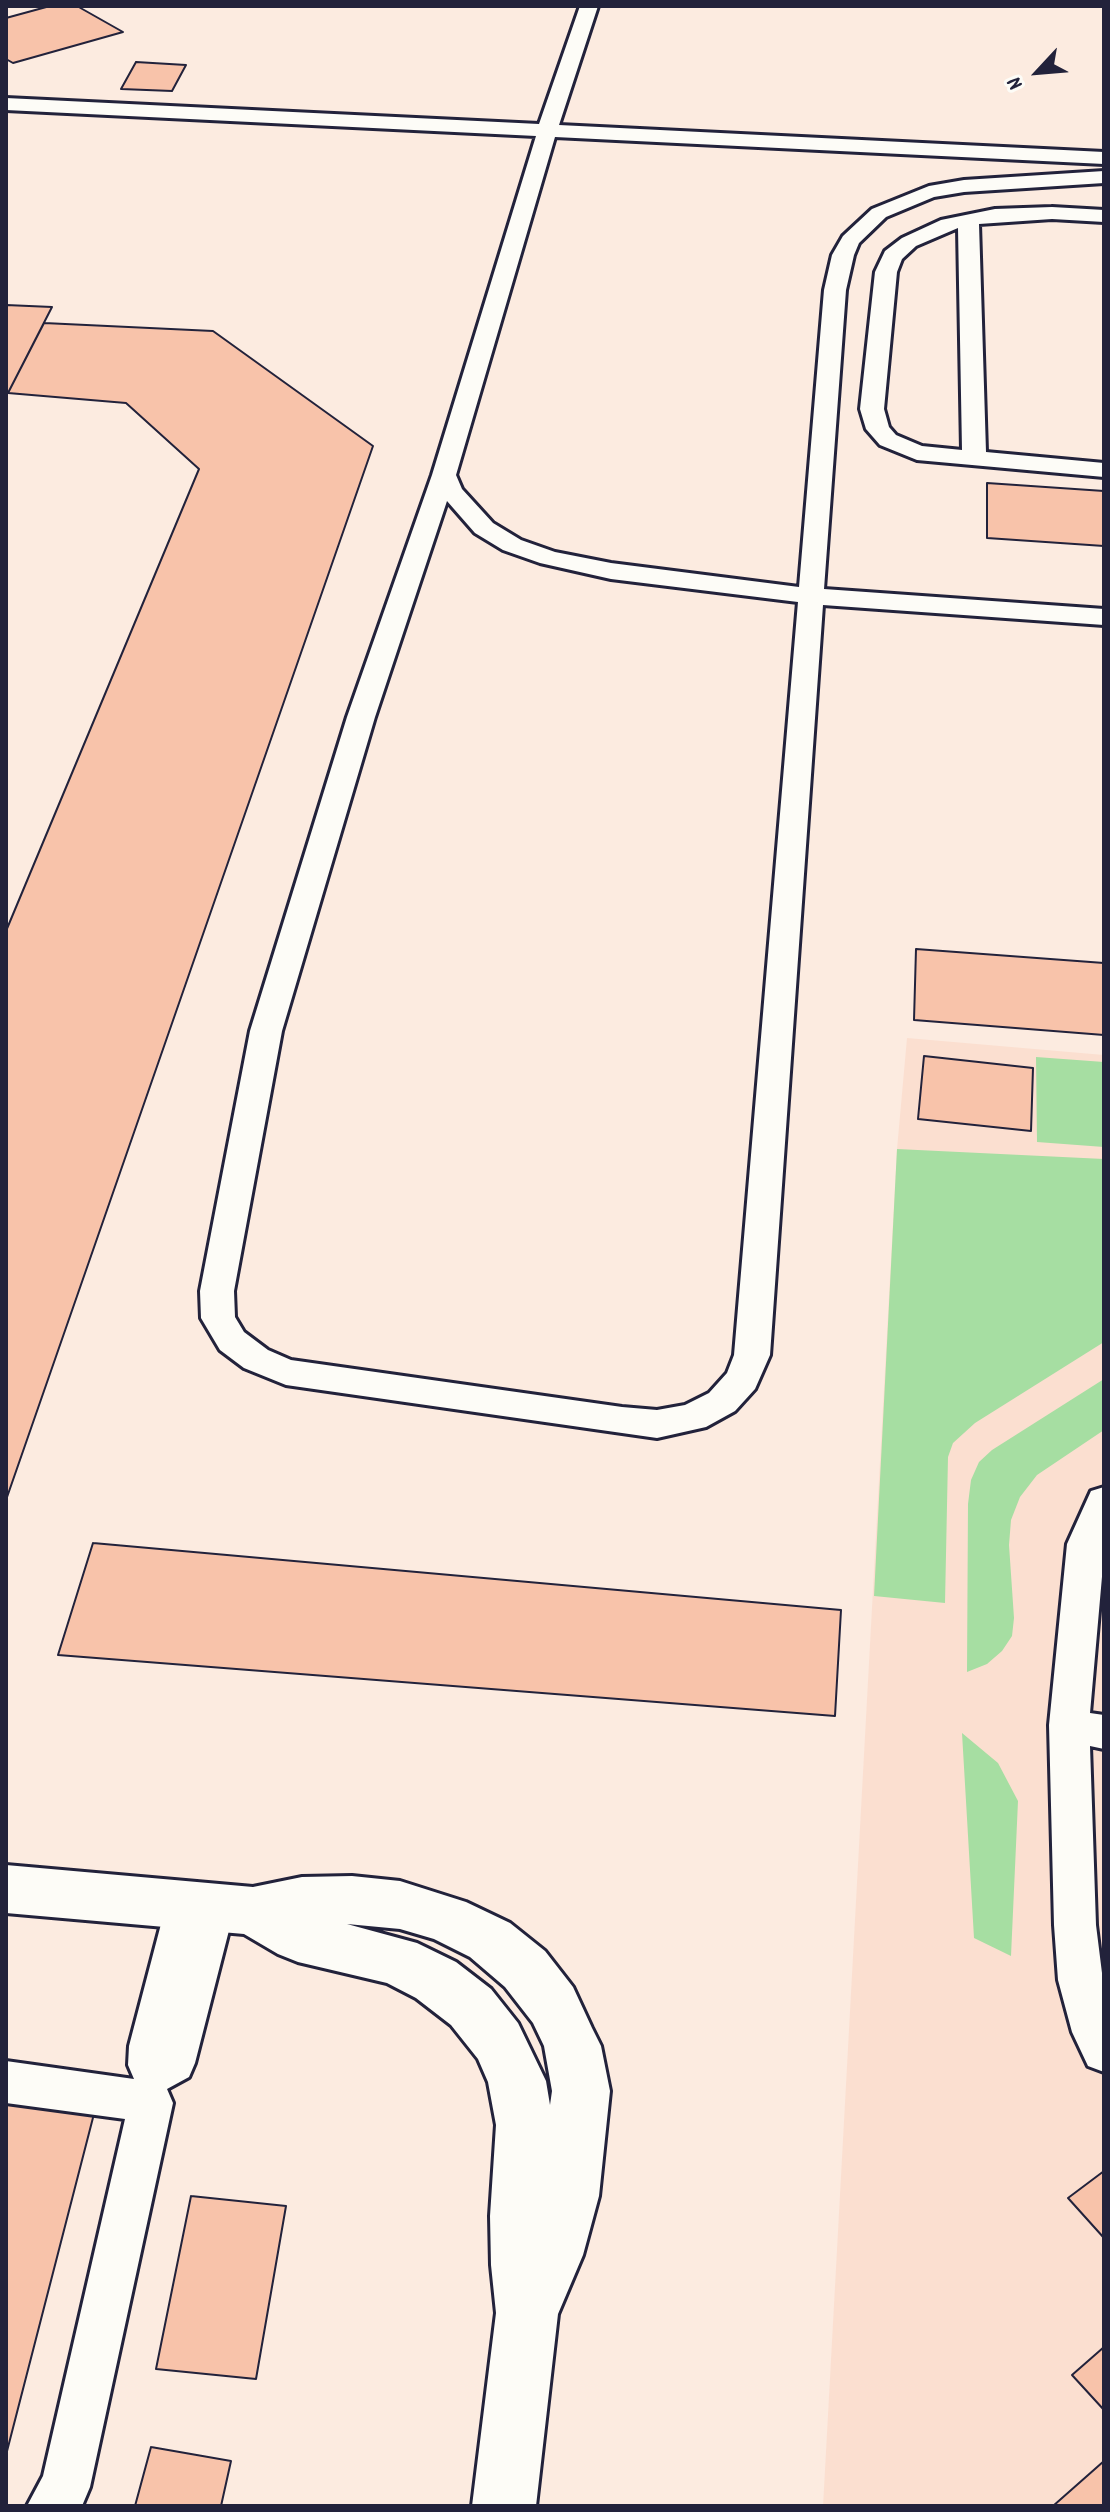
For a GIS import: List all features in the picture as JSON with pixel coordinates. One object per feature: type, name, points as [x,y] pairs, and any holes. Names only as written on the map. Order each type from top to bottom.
[{"type":"street","points":[[6,1889],[218,1908],[298,1937],[397,1961],[436,1980],[471,2007],[498,2041],[517,2081],[525,2125],[520,2216],[521,2265],[527,2313],[504,2506]]},
{"type":"lane","points":[[589,6],[547,131],[444,475],[361,717],[266,1031],[217,1291],[218,1318],[232,1341],[256,1359],[286,1372],[657,1424],[693,1417],[722,1402],[742,1380],[752,1355],[835,290],[843,255],[850,240],[879,213],[929,192],[964,186],[1104,177]]},
{"type":"lane","points":[[6,104],[1104,158]]},
{"type":"lane","points":[[1104,216],[1023,213],[968,219],[931,230],[909,242],[893,256],[882,288],[872,409],[878,429],[900,447],[935,456],[1104,470]]},
{"type":"lane","points":[[968,219],[974,459]]},
{"type":"lane","points":[[444,475],[451,491],[484,528],[512,545],[549,558],[611,571],[811,596],[1104,617]]},
{"type":"lane","points":[[1104,1501],[1086,1544],[1086,1729],[1075,1925],[1080,1980],[1094,2032],[1104,2052]]},
{"type":"lane","points":[[52,2506],[65,2487],[153,2088],[151,2046],[218,1908]]},
{"type":"lane","points":[[6,2082],[98,2093],[153,2088]]},
{"type":"shaded area","points":[[907,1038],[1104,1055],[1104,2506],[823,2506],[897,1149]]},
{"type":"green space","points":[[1036,1057],[1104,1062],[1104,1147],[1037,1142]]},
{"type":"green space","points":[[897,1149],[1104,1159],[1104,1342],[975,1423],[953,1443],[948,1457],[945,1603],[874,1596]]},
{"type":"green space","points":[[1104,1379],[1104,1430],[1037,1475],[1020,1497],[1011,1520],[1009,1545],[1014,1618],[1012,1636],[1002,1651],[987,1664],[967,1672],[968,1504],[971,1480],[979,1462],[992,1450]]},
{"type":"green space","points":[[962,1733],[998,1763],[1018,1801],[1011,1956],[974,1938]]},
{"type":"building","points":[[50,6],[77,6],[123,32],[13,63],[6,59],[6,18]]},
{"type":"building","points":[[136,62],[186,65],[172,91],[121,89]]},
{"type":"building","points":[[6,305],[52,307],[8,393],[6,393]]},
{"type":"building","points":[[44,323],[213,331],[373,446],[6,1500],[6,931],[199,469],[126,403],[8,393]]},
{"type":"building","points":[[987,483],[1104,491],[1104,546],[987,538]]},
{"type":"building","points":[[916,949],[1104,963],[1104,1035],[914,1020]]},
{"type":"building","points":[[924,1056],[1033,1068],[1031,1131],[918,1119]]},
{"type":"building","points":[[93,1543],[841,1610],[835,1716],[58,1655]]},
{"type":"building","points":[[6,2096],[96,2106],[6,2455]]},
{"type":"building","points":[[1104,2171],[1104,2238],[1068,2198]]},
{"type":"building","points":[[191,2196],[286,2206],[256,2379],[156,2369]]},
{"type":"building","points":[[1104,2347],[1104,2410],[1072,2375]]},
{"type":"building","points":[[151,2447],[231,2461],[221,2506],[135,2506]]},
{"type":"building","points":[[1104,2461],[1104,2506],[1053,2506]]}]
